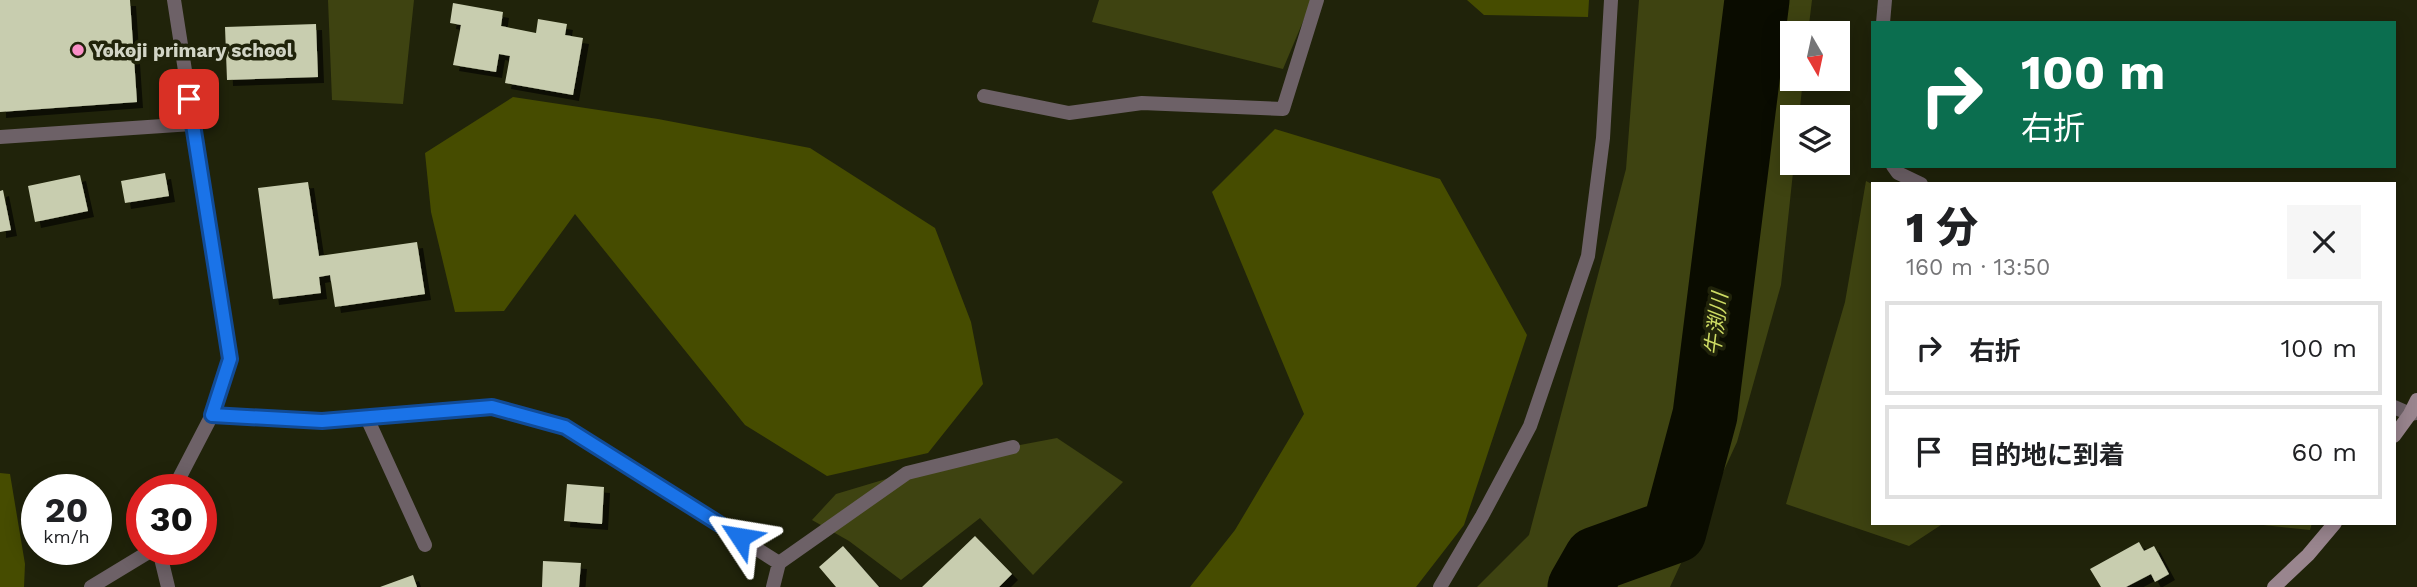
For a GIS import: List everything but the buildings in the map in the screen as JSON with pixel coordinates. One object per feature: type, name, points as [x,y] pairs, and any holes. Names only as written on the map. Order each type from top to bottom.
[{"type":"street","points":[[174,0],[230,359],[212,415],[181,474]]},
{"type":"street","points":[[984,96],[1069,113],[1142,103],[1283,109],[1317,0]]},
{"type":"street","points":[[1440,587],[1530,426],[1588,256],[1603,138],[1611,0]]},
{"type":"street","points":[[1883,21],[1885,0]]},
{"type":"street","points":[[0,137],[192,124]]},
{"type":"street","points":[[1894,168],[1898,173],[1917,182]]},
{"type":"street","points":[[2396,434],[2414,414],[2417,400]]},
{"type":"street","points":[[212,415],[322,421],[492,407],[565,427],[779,563]]},
{"type":"street","points":[[2396,408],[2414,414]]},
{"type":"street","points":[[366,418],[425,545]]},
{"type":"street","points":[[773,587],[779,563],[906,473],[1013,447]]},
{"type":"street","points":[[2274,587],[2308,555],[2333,525]]},
{"type":"street","points":[[91,587],[127,565]]},
{"type":"street","points":[[163,565],[168,587]]},
{"type":"green space","points":[[328,0],[414,0],[403,104],[332,100]]},
{"type":"green space","points":[[1099,0],[1312,0],[1283,69],[1092,22]]},
{"type":"green space","points":[[1467,0],[1589,0],[1588,17],[1484,15]]},
{"type":"green space","points":[[1639,0],[1812,0],[1809,21],[1780,21],[1780,91],[1802,91],[1800,105],[1780,105],[1780,175],[1793,175],[1781,285],[1737,442],[1670,587],[1477,587],[1529,535],[1626,169]]},
{"type":"green space","points":[[513,97],[658,119],[810,148],[935,228],[971,322],[983,384],[928,453],[827,476],[745,425],[575,214],[504,311],[455,312],[431,212],[425,153]]},
{"type":"green space","points":[[1275,129],[1440,179],[1527,335],[1464,525],[1416,587],[1190,587],[1235,530],[1304,414],[1212,192]]},
{"type":"green space","points":[[1866,181],[1871,184],[1871,525],[1941,525],[1909,546],[1786,504],[1845,302]]},
{"type":"green space","points":[[1057,438],[1123,482],[1033,575],[980,518],[901,580],[849,541],[812,520],[836,494],[966,455]]},
{"type":"green space","points":[[0,473],[10,474],[21,540],[21,565],[25,565],[24,587],[0,587]]},
{"type":"green space","points":[[2264,525],[2311,525],[2310,530]]},
{"type":"waterway","name":"牛渕川","points":[[1580,587],[1596,559],[1674,531],[1705,415],[1757,0]]},
{"type":"place","name":"Yokoji primary school","points":[[78,50]]},
{"type":"route","points":[[189,99],[230,359],[212,415],[322,421],[492,407],[565,427],[740,537]]}]
